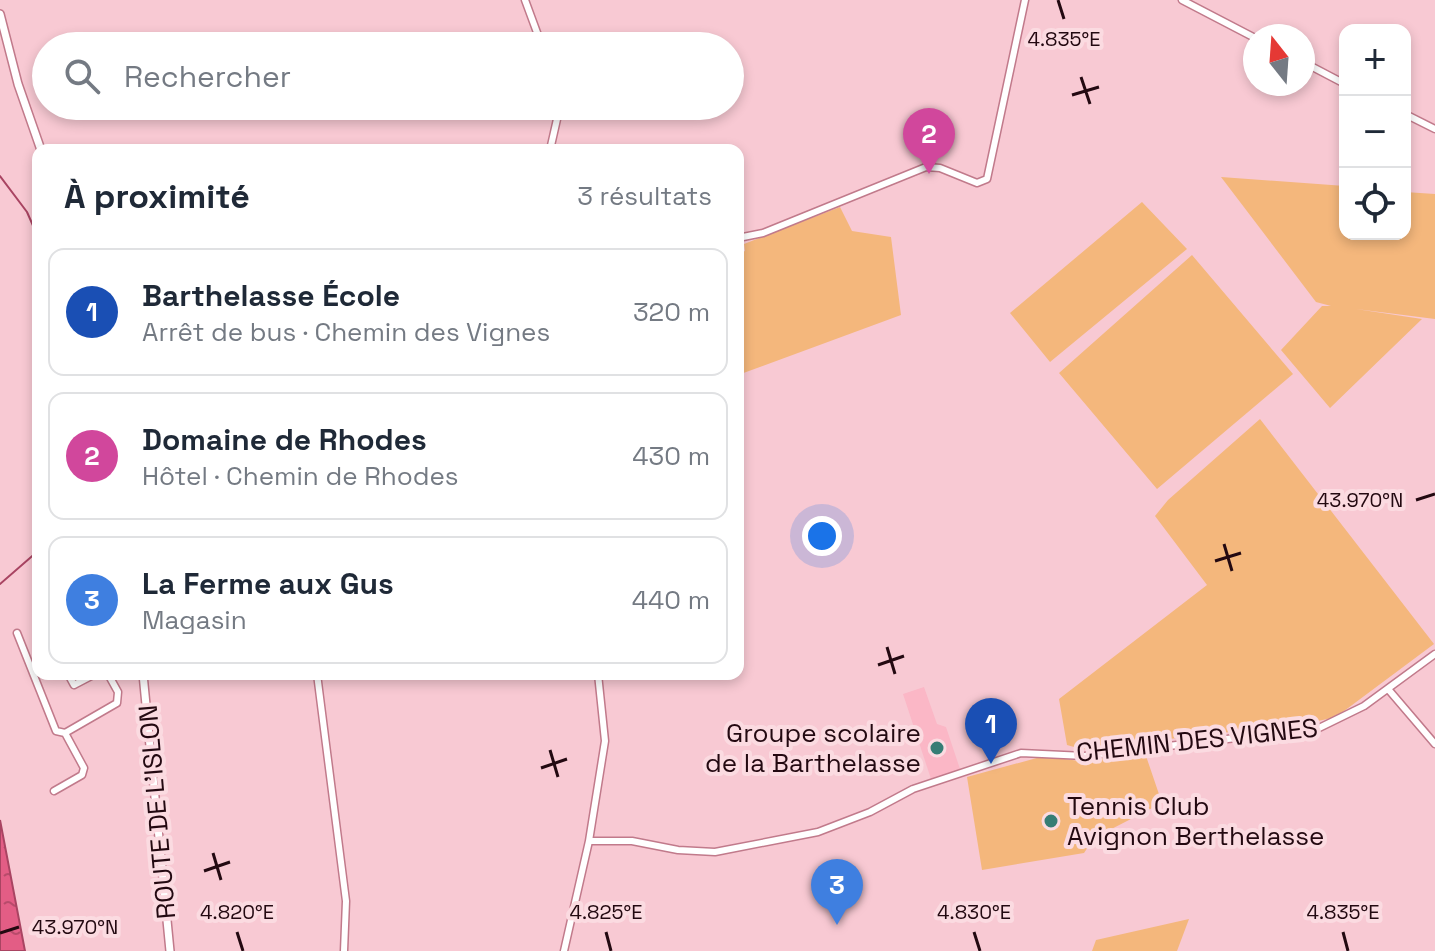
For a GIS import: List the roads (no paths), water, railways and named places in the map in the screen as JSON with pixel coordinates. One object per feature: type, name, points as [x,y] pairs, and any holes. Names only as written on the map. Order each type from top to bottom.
[{"type":"street","points":[[525,0],[537,32]]},
{"type":"street","points":[[744,237],[763,233],[926,167],[940,168],[977,183],[987,179],[1025,0]]},
{"type":"street","points":[[1182,0],[1243,32]]},
{"type":"street","points":[[0,14],[18,84],[39,144]]},
{"type":"street","points":[[1315,68],[1339,81]]},
{"type":"street","points":[[1411,117],[1435,129]]},
{"type":"street","points":[[551,144],[557,120]]},
{"type":"street","points":[[17,633],[32,673]]},
{"type":"street","name":"CHEMIN DES VIGNES","points":[[589,841],[632,841],[678,850],[715,852],[806,835],[854,820],[913,789],[1021,753],[1085,756],[1319,728],[1345,718],[1435,654]]},
{"type":"street","points":[[35,680],[56,731],[65,733],[117,703],[118,692],[111,680]]},
{"type":"street","name":"ROUTE DE L'ISLON","points":[[144,680],[170,951]]},
{"type":"street","points":[[318,680],[346,901],[344,951]]},
{"type":"street","points":[[564,951],[589,841],[605,726],[599,680]]},
{"type":"street","points":[[1388,689],[1435,744]]},
{"type":"street","points":[[54,791],[84,771],[65,733]]},
{"type":"water","points":[[0,820],[25,951],[0,951]]},
{"type":"waterway","points":[[0,176],[32,223]]},
{"type":"waterway","points":[[0,584],[32,556]]},
{"type":"place","name":"Domaine de Rhodes","points":[[929,174]]},
{"type":"place","name":"Groupe scolaire de la Barthelasse","points":[[937,748]]},
{"type":"place","name":"Barthelasse École","points":[[991,764]]},
{"type":"place","name":"Tennis Club Avignon Berthelasse","points":[[1051,821]]},
{"type":"place","name":"La Ferme aux Gus","points":[[837,925]]}]
